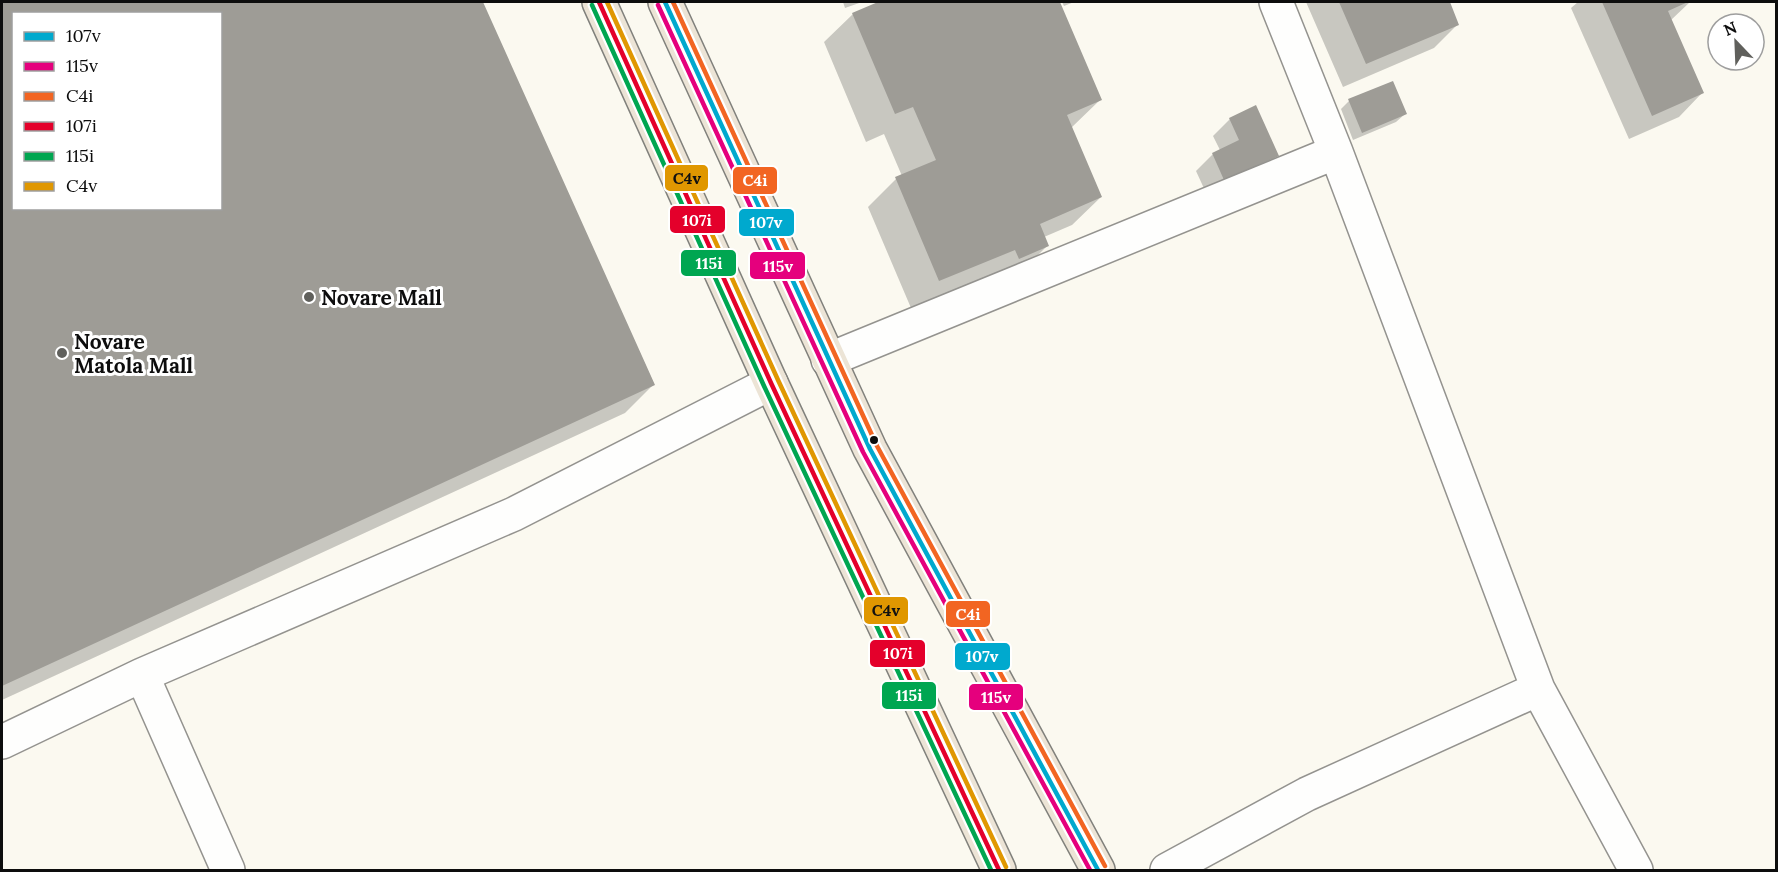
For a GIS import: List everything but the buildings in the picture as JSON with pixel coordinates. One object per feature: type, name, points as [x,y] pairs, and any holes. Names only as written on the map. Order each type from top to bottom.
[{"type":"highway","points":[[599,2],[771,383],[999,870]]},
{"type":"highway","points":[[665,2],[870,448],[1098,870]]},
{"type":"street","points":[[1276,2],[1336,152],[1538,689],[1636,870]]},
{"type":"street","points":[[828,360],[1336,152]]},
{"type":"street","points":[[2,742],[142,675],[514,514],[771,383]]},
{"type":"street","points":[[142,675],[228,870]]},
{"type":"street","points":[[1167,870],[1306,794],[1538,689]]},
{"type":"transit line","name":"107i","points":[[599,2],[771,383],[999,870]]},
{"type":"transit line","name":"C4v","points":[[607,2],[778,380],[1006,867]]},
{"type":"transit line","name":"107v","points":[[665,2],[870,449],[1098,870]]},
{"type":"transit line","name":"C4i","points":[[673,2],[877,446],[1105,866]]},
{"type":"transit line","name":"115i","points":[[592,5],[764,386],[991,870]]},
{"type":"transit line","name":"115v","points":[[658,5],[863,452],[1090,870]]},
{"type":"place","name":"Novare Mall","points":[[309,297]]},
{"type":"place","name":"Novare Matola Mall","points":[[62,353]]}]
